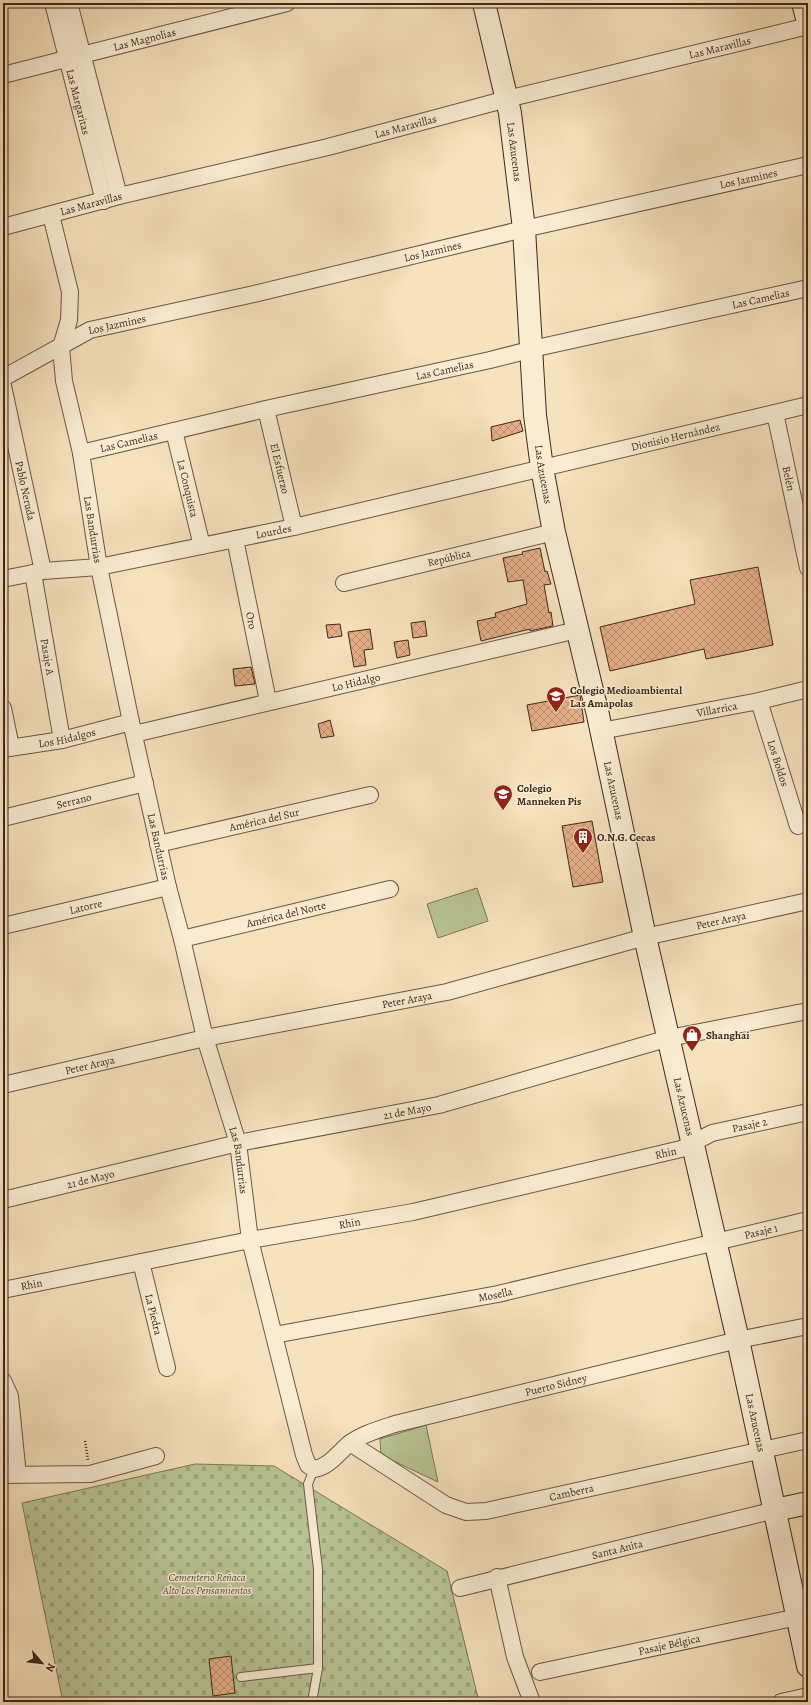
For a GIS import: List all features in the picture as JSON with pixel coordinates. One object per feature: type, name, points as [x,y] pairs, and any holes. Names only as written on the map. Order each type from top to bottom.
[{"type":"street","name":"Las Margaritas","points":[[53,3],[75,56],[119,196]]},
{"type":"street","name":"Las Margaritas","points":[[69,3],[75,56],[104,201]]},
{"type":"street","name":"Las Magnolias","points":[[3,75],[287,3]]},
{"type":"street","name":"Las Azucenas","points":[[484,3],[508,99],[524,229],[535,415],[542,468],[554,532],[601,731],[645,937],[714,1242],[738,1340],[761,1451],[803,1615],[808,1666]]},
{"type":"street","points":[[803,3],[808,22]]},
{"type":"street","name":"Las Maravillas","points":[[3,227],[119,196],[328,147],[508,99],[808,26]]},
{"type":"street","name":"Los Jazmines","points":[[3,378],[61,348],[90,330],[254,294],[524,229],[808,166]]},
{"type":"street","name":"Las Bandurrias","points":[[51,215],[70,292],[69,320],[61,348],[64,381],[81,453],[99,567],[132,728],[168,887],[182,939],[205,1038],[238,1143],[250,1240],[304,1455],[308,1465],[314,1470]]},
{"type":"street","name":"Las Camelias","points":[[81,453],[266,409],[808,288]]},
{"type":"street","name":"Pablo Neruda","points":[[3,386],[38,572]]},
{"type":"street","name":"Dionisio Hernández","points":[[542,468],[808,405]]},
{"type":"street","name":"El Esfuerzo","points":[[266,409],[294,528]]},
{"type":"street","name":"Belén","points":[[775,412],[808,568]]},
{"type":"street","name":"La Conquista","points":[[174,430],[202,546]]},
{"type":"street","name":"Lourdes","points":[[3,579],[38,572],[99,567],[294,528],[542,468]]},
{"type":"street","name":"República","points":[[344,583],[554,532]]},
{"type":"street","name":"Oro","points":[[235,539],[268,701]]},
{"type":"street","name":"Pasaje A","points":[[38,572],[62,740]]},
{"type":"street","name":"Lo Hidalgo","points":[[132,728],[268,701],[577,630]]},
{"type":"street","name":"Villarrica","points":[[601,731],[759,701],[808,690]]},
{"type":"street","name":"Los Boldos","points":[[759,701],[798,826]]},
{"type":"street","points":[[3,708],[7,748]]},
{"type":"street","name":"Los Hidalgos","points":[[7,748],[132,728]]},
{"type":"street","name":"Serrano","points":[[3,818],[144,783]]},
{"type":"street","name":"América del Sur","points":[[158,844],[370,795]]},
{"type":"street","name":"Latorre","points":[[3,926],[168,887]]},
{"type":"street","name":"América del Norte","points":[[182,939],[390,889]]},
{"type":"street","name":"Peter Araya","points":[[3,1085],[205,1038],[447,992],[645,937],[808,901]]},
{"type":"street","name":"21 de Mayo","points":[[3,1200],[238,1143],[439,1105],[669,1038],[808,1010]]},
{"type":"street","name":"Pasaje 2","points":[[693,1144],[712,1133],[808,1112]]},
{"type":"street","name":"Rhin","points":[[3,1290],[250,1240],[413,1212],[681,1149],[693,1144]]},
{"type":"street","name":"Pasaje 1","points":[[714,1242],[808,1220]]},
{"type":"street","name":"Mosella","points":[[274,1335],[498,1294],[714,1242]]},
{"type":"street","name":"La Piedra","points":[[141,1262],[167,1368]]},
{"type":"street","name":"Puerto Sidney","points":[[314,1470],[325,1466],[350,1443],[374,1431],[395,1424],[738,1340],[808,1326]]},
{"type":"street","points":[[3,1381],[10,1396],[17,1466],[3,1470]]},
{"type":"street","name":"Camberra","points":[[350,1443],[446,1505],[466,1512],[486,1511],[808,1440]]},
{"type":"street","points":[[3,1475],[90,1474],[156,1456]]},
{"type":"street","points":[[775,1510],[808,1503]]},
{"type":"street","name":"Santa Anita","points":[[460,1588],[497,1577],[775,1510]]},
{"type":"street","points":[[497,1577],[515,1656],[532,1702]]},
{"type":"street","name":"Pasaje Bélgica","points":[[540,1672],[803,1615]]},
{"type":"street","points":[[781,1702],[808,1696]]},
{"type":"lane","points":[[312,1702],[318,1668],[318,1569],[308,1484],[314,1470]]},
{"type":"lane","points":[[241,1677],[318,1668]]},
{"type":"path","points":[[85,1441],[90,1474]]},
{"type":"green space","points":[[477,888],[488,921],[438,938],[427,904]]},
{"type":"green space","points":[[426,1425],[438,1482],[381,1455],[380,1439]]},
{"type":"green space","name":"Cementerio Reñaca Alto Los Pensamientos","points":[[195,1464],[274,1466],[447,1571],[479,1702],[63,1702],[22,1503]]},
{"type":"building","points":[[520,420],[523,431],[492,441],[491,427]]},
{"type":"building","points":[[540,548],[545,572],[547,571],[551,584],[544,585],[553,626],[530,631],[530,629],[481,641],[477,621],[496,617],[495,613],[527,604],[523,580],[508,582],[503,558],[523,554],[522,552]]},
{"type":"building","points":[[758,567],[773,645],[706,659],[704,649],[610,671],[600,627],[695,604],[690,580]]},
{"type":"building","points":[[425,621],[427,636],[413,638],[411,623]]},
{"type":"building","points":[[340,624],[342,636],[328,638],[326,625]]},
{"type":"building","points":[[370,629],[373,649],[364,650],[366,665],[354,667],[348,632]]},
{"type":"building","points":[[408,640],[410,655],[397,658],[394,642]]},
{"type":"building","points":[[251,667],[255,684],[235,686],[233,669]]},
{"type":"building","name":"Colegio Medioambiental Las Amapolas","points":[[580,695],[584,722],[532,731],[527,705]]},
{"type":"building","points":[[330,720],[334,736],[321,738],[318,724]]},
{"type":"building","name":"O.N.G. Cecas","points":[[592,821],[603,882],[573,887],[562,826]]},
{"type":"building","points":[[231,1656],[235,1693],[213,1696],[209,1659]]},
{"type":"place","name":"Colegio Medioambiental Las Amapolas","points":[[556,713]]},
{"type":"place","name":"Colegio Manneken Pis","points":[[503,811]]},
{"type":"place","name":"O.N.G. Cecas","points":[[583,854]]},
{"type":"place","name":"Shanghai","points":[[692,1052]]}]
